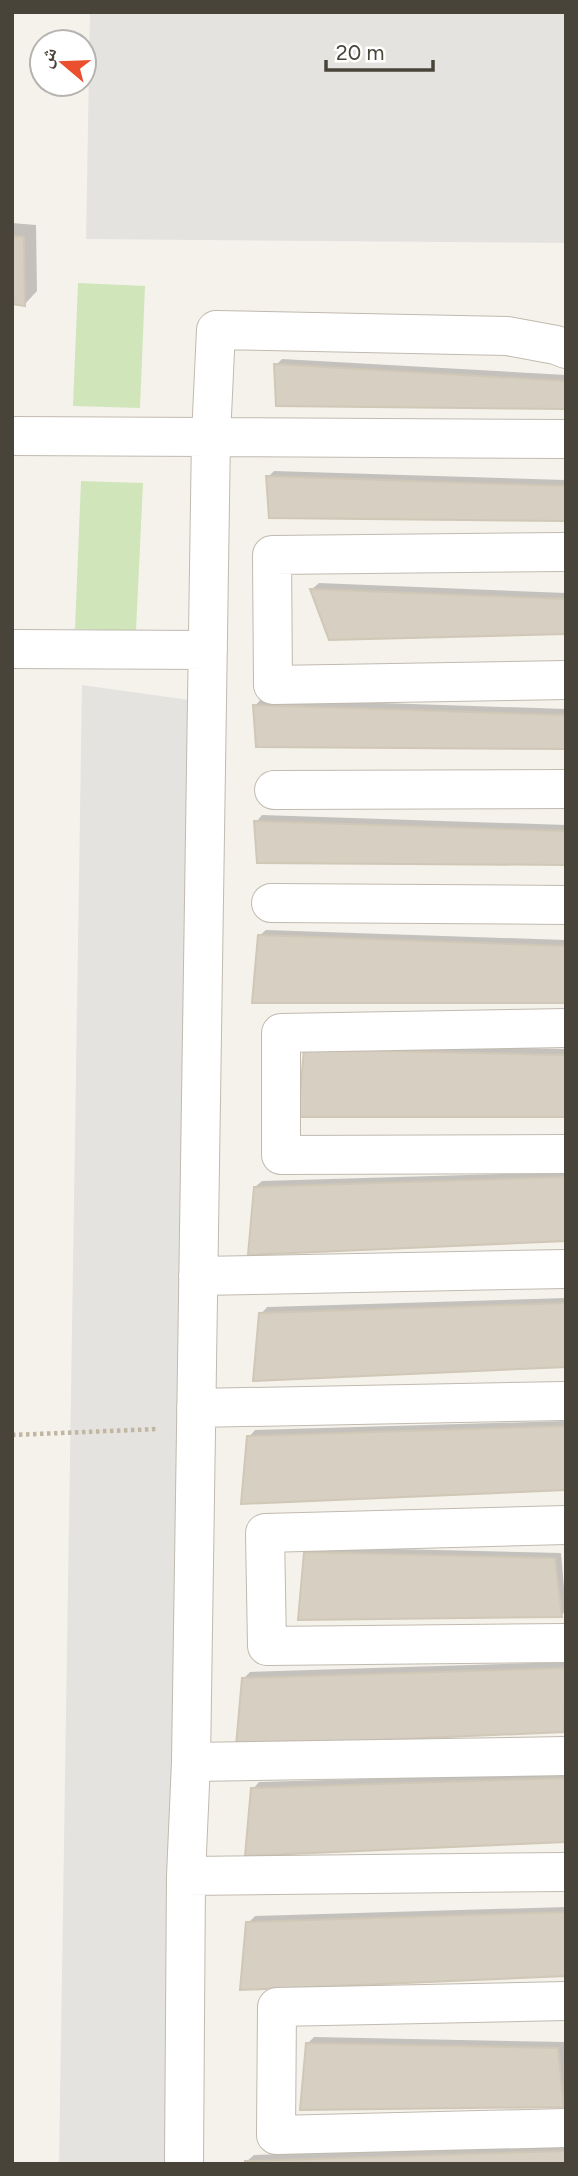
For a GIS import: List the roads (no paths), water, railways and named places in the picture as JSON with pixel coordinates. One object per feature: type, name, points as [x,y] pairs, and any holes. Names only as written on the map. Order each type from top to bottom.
[{"type":"street","points":[[507,336],[558,328],[566,324]]},
{"type":"street","points":[[184,2164],[186,1876],[191,1762],[211,436],[216,330],[507,336],[566,349]]},
{"type":"street","points":[[12,436],[566,439]]},
{"type":"street","points":[[566,552],[272,555],[272,580],[273,685],[566,680]]},
{"type":"street","points":[[12,649],[208,650]]},
{"type":"street","points":[[274,790],[566,789]]},
{"type":"street","points":[[271,903],[566,905]]},
{"type":"street","points":[[566,1028],[281,1033],[281,1155],[566,1154]]},
{"type":"street","points":[[198,1276],[566,1269]]},
{"type":"street","points":[[196,1418],[566,1401]]},
{"type":"street","points":[[566,1525],[265,1533],[267,1646],[566,1643]]},
{"type":"street","points":[[191,1762],[566,1756]]},
{"type":"street","points":[[186,1876],[566,1872]]},
{"type":"street","points":[[566,2001],[277,2007],[276,2135],[566,2128]]}]
